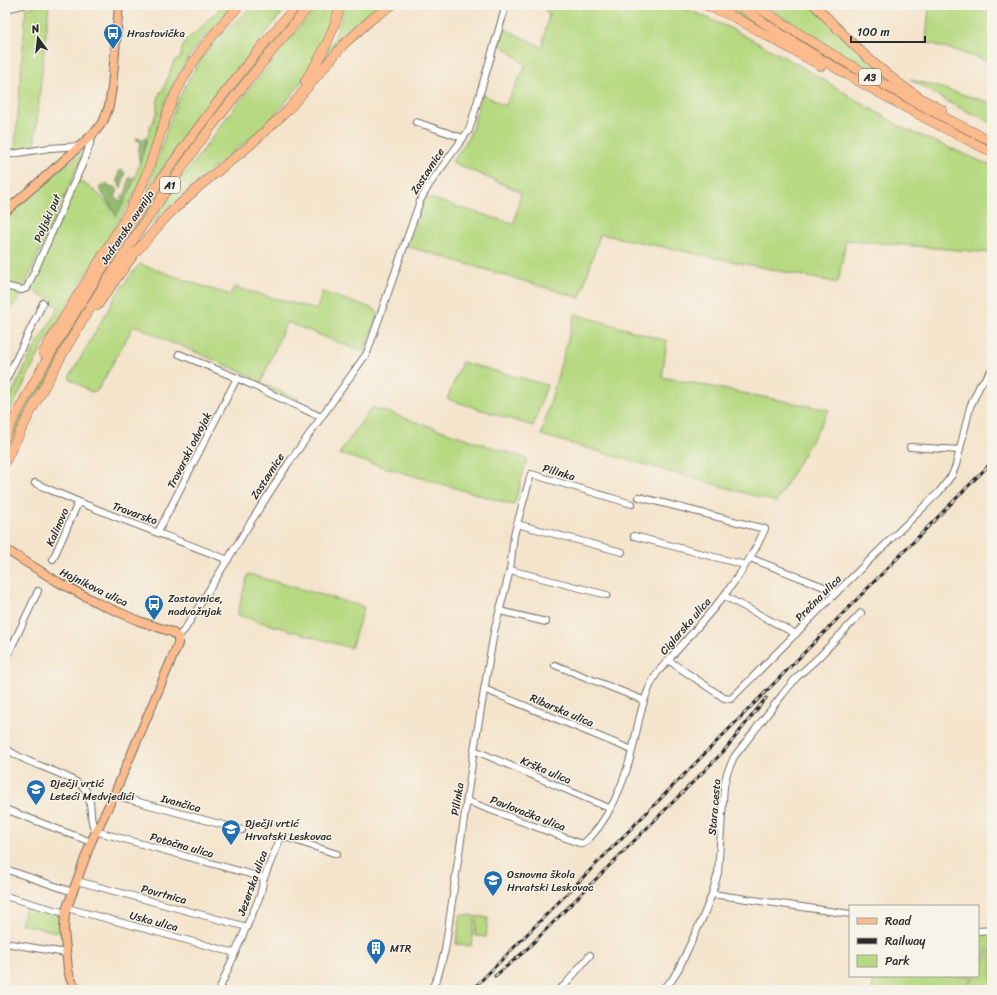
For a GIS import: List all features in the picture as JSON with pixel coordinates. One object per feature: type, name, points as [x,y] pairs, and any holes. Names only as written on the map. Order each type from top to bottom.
[{"type":"highway","points":[[20,408],[26,385],[35,367],[138,195],[150,166],[169,108],[194,59],[206,43],[240,5]]},
{"type":"highway","points":[[206,43],[226,23],[248,5]]},
{"type":"highway","points":[[287,16],[293,5]]},
{"type":"highway","name":"Jadranska avenija","points":[[5,437],[42,367],[94,281],[155,188],[237,77],[297,5]]},
{"type":"highway","name":"Jadranska avenija","points":[[5,462],[19,433],[59,361],[117,264],[189,157],[258,67],[310,5]]},
{"type":"highway","points":[[297,21],[317,5]]},
{"type":"highway","points":[[279,117],[311,73],[322,55],[338,16],[340,5]]},
{"type":"highway","points":[[59,361],[134,254],[168,215],[202,184],[249,146],[288,110],[344,44],[373,18],[392,5]]},
{"type":"highway","points":[[705,5],[753,27],[867,93],[882,94]]},
{"type":"highway","name":"A3","points":[[738,5],[808,51],[882,94],[951,132],[992,152]]},
{"type":"highway","name":"A3","points":[[754,5],[813,43],[909,99],[992,141]]},
{"type":"highway","points":[[815,5],[847,40],[881,70],[913,94],[961,120],[970,131]]},
{"type":"main road","points":[[5,212],[80,146],[104,120],[109,106],[119,5]]},
{"type":"main road","name":"Hojnikova ulica","points":[[5,548],[58,582],[91,600],[172,632],[178,637]]},
{"type":"main road","name":"Zastavnice","points":[[77,990],[70,978],[66,953],[64,930],[66,910],[95,831],[114,795],[178,644],[178,637]]},
{"type":"street","points":[[6,5],[5,8],[23,5]]},
{"type":"street","name":"Zastavnice","points":[[178,637],[185,629],[288,464],[367,353],[420,201],[429,185],[468,130],[506,5]]},
{"type":"street","name":"Zastavnice","points":[[416,122],[463,138]]},
{"type":"street","name":"Poljski put","points":[[5,286],[22,290],[27,288],[86,156],[92,134]]},
{"type":"street","points":[[5,155],[50,148],[80,146]]},
{"type":"street","points":[[5,382],[43,303]]},
{"type":"street","points":[[179,354],[237,378],[321,417]]},
{"type":"street","name":"Prečna ulica","points":[[668,660],[724,698],[730,699],[939,492],[952,475],[956,465],[970,407],[980,385],[992,370]]},
{"type":"street","name":"Travarski odvojak","points":[[158,532],[237,378]]},
{"type":"street","points":[[910,447],[960,450]]},
{"type":"street","name":"Pilinka","points":[[431,990],[438,976],[444,950],[474,750],[494,632],[510,570],[512,545],[531,474],[632,504]]},
{"type":"street","name":"Travarsko","points":[[35,483],[78,503],[158,532],[228,560]]},
{"type":"street","name":"Ciglarska ulica","points":[[582,844],[599,826],[623,781],[632,750],[636,727],[650,685],[657,673],[724,596],[750,558],[765,529],[639,497]]},
{"type":"street","name":"Kalinovo","points":[[53,559],[78,503]]},
{"type":"street","points":[[517,524],[622,552]]},
{"type":"street","points":[[634,536],[745,565]]},
{"type":"street","points":[[750,558],[837,592]]},
{"type":"street","points":[[510,570],[607,595]]},
{"type":"street","points":[[5,661],[38,591]]},
{"type":"street","points":[[724,596],[796,634]]},
{"type":"street","points":[[500,611],[546,622]]},
{"type":"street","name":"Stara cesta","points":[[661,990],[672,980],[679,968],[712,894],[718,873],[724,786],[727,773],[734,757],[797,677],[820,656],[861,613]]},
{"type":"street","points":[[555,665],[644,700]]},
{"type":"street","name":"Ribarska ulica","points":[[484,689],[632,750]]},
{"type":"street","points":[[5,748],[22,758],[74,781],[84,788],[91,804],[93,827],[95,831]]},
{"type":"street","name":"Krška ulica","points":[[474,750],[609,808]]},
{"type":"street","name":"Ivančica","points":[[114,795],[242,830]]},
{"type":"street","name":"Pavlovačka ulica","points":[[467,800],[582,844]]},
{"type":"street","points":[[5,809],[91,842]]},
{"type":"street","name":"Potočna ulica","points":[[95,831],[264,878]]},
{"type":"street","name":"Jezerska ulica","points":[[219,990],[260,896],[264,878],[280,839],[285,837],[338,854]]},
{"type":"street","points":[[5,869],[72,892]]},
{"type":"street","name":"Povrtnica","points":[[77,881],[247,927]]},
{"type":"street","points":[[712,894],[849,914]]},
{"type":"street","name":"Uska ulica","points":[[5,896],[235,953]]},
{"type":"street","points":[[979,931],[992,930]]},
{"type":"street","points":[[5,943],[66,953]]},
{"type":"street","points":[[558,990],[565,985],[590,954]]},
{"type":"green space","points":[[49,5],[34,148],[15,151],[26,8]]},
{"type":"green space","points":[[221,5],[236,5],[201,41],[182,69],[165,102],[149,159],[136,192],[43,346],[5,421],[5,408],[32,352],[59,307],[50,303],[52,300],[28,289],[78,180],[100,195],[116,215],[123,205],[133,183],[151,125],[154,121],[155,115],[157,115],[157,104],[160,92],[162,92],[174,61],[181,58],[182,49],[186,41],[200,30],[202,26],[217,12]]},
{"type":"green space","points":[[255,5],[288,5],[192,127],[148,189],[147,188],[169,122],[180,96],[196,67],[216,40]]},
{"type":"green space","points":[[322,5],[336,5],[323,45],[303,80],[282,107],[259,131],[200,179],[149,226],[231,112],[302,24],[315,11],[320,10]]},
{"type":"green space","points":[[345,5],[387,5],[319,67],[335,37]]},
{"type":"green space","points":[[542,5],[678,5],[732,29],[797,64],[903,128],[992,166],[992,253],[846,240],[838,283],[600,234],[580,298],[407,246],[426,197],[514,224],[521,192],[452,162],[466,142],[472,129],[482,94],[505,106],[526,65],[500,44],[503,28],[542,47],[549,14]]},
{"type":"green space","points":[[713,5],[727,5],[759,26]]},
{"type":"green space","points":[[763,5],[810,5],[889,81],[839,53]]},
{"type":"green space","points":[[929,5],[992,5],[992,62],[926,42]]},
{"type":"green space","points":[[286,24],[288,26],[194,146],[5,452],[5,447],[30,400],[100,279],[150,203],[202,130]]},
{"type":"green space","points":[[910,79],[992,103],[992,123],[950,103]]},
{"type":"green space","points":[[137,138],[147,139],[140,163],[138,153],[141,143],[140,141],[136,140]]},
{"type":"green space","points":[[84,153],[24,287],[18,287],[5,283],[5,217],[59,169]]},
{"type":"green space","points":[[121,169],[125,173],[121,188],[117,180],[119,175],[118,173]]},
{"type":"green space","points":[[129,178],[135,178],[126,199],[116,216],[99,188],[107,183],[108,187],[115,187],[118,190],[115,197],[121,202],[122,196],[126,192]]},
{"type":"green space","points":[[140,264],[230,295],[234,287],[317,310],[322,292],[374,309],[378,314],[364,352],[286,322],[261,383],[299,399],[297,403],[251,382],[253,377],[175,343],[174,344],[134,325],[98,390],[91,392],[69,378],[117,294]]},
{"type":"green space","points":[[5,288],[24,294],[5,314]]},
{"type":"green space","points":[[575,314],[667,341],[662,377],[829,410],[776,502],[541,435]]},
{"type":"green space","points":[[462,362],[547,385],[533,426],[447,399]]},
{"type":"green space","points":[[372,407],[527,459],[514,505],[339,454]]},
{"type":"green space","points":[[248,574],[364,607],[351,648],[237,615]]},
{"type":"green space","points":[[25,907],[61,916],[61,933],[21,924]]},
{"type":"green space","points":[[461,914],[475,916],[471,946],[456,944]]},
{"type":"green space","points":[[477,916],[488,918],[486,937],[475,936]]},
{"type":"green space","points":[[979,932],[992,932],[992,942],[979,965]]},
{"type":"green space","points":[[992,947],[992,990],[967,990],[974,977],[979,977],[979,969]]},
{"type":"green space","points":[[874,977],[972,977],[965,990],[872,990]]},
{"type":"railway","points":[[472,990],[992,462]]},
{"type":"railway","points":[[585,890],[724,751],[766,698]]},
{"type":"railway","points":[[495,976],[525,951],[588,887]]},
{"type":"place","name":"Hrastovička","points":[[113,50]]},
{"type":"place","name":"Zastavnice, nadvožnjak","points":[[154,621]]},
{"type":"place","name":"Dječji vrtić Leteći Medvjedići","points":[[36,806]]},
{"type":"place","name":"Dječji vrtić Hrvatski Leskovac","points":[[231,846]]},
{"type":"place","name":"Osnovna škola Hrvatski Leskovac","points":[[493,897]]},
{"type":"place","name":"MTR","points":[[376,965]]}]
